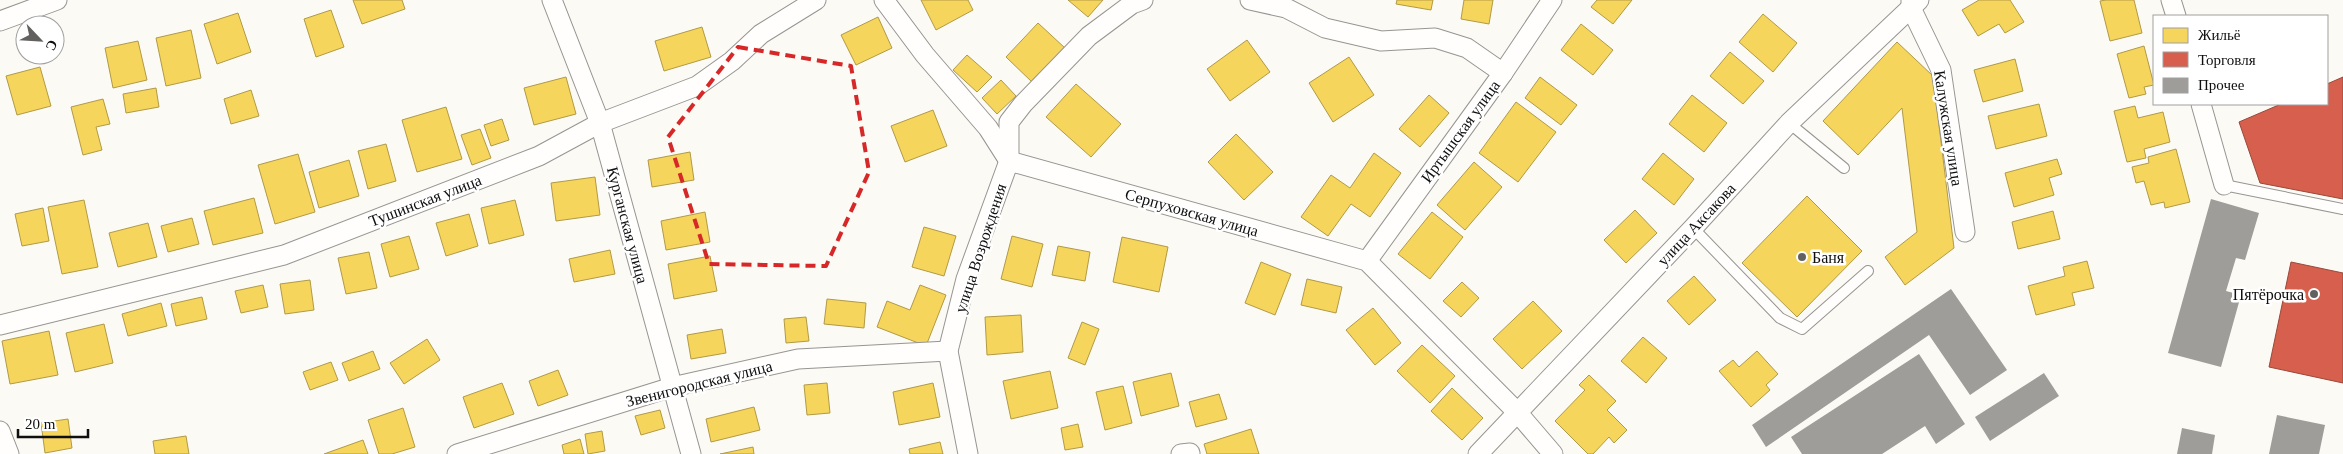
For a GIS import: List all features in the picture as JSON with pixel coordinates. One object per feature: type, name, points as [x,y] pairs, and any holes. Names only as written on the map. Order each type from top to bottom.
[{"type":"street","points":[[0,21],[57,0]]},
{"type":"street","name":"Курганская улица","points":[[552,0],[600,123],[691,454]]},
{"type":"street","name":"Тушинская улица","points":[[0,325],[284,255],[539,156],[600,123],[697,86],[732,61],[761,34],[816,0]]},
{"type":"street","points":[[884,0],[925,56],[988,128],[1009,161]]},
{"type":"street","points":[[1009,161],[1009,122],[1022,104],[1089,36],[1132,4],[1143,0]]},
{"type":"street","points":[[1250,0],[1286,8],[1325,28],[1381,41],[1435,38],[1467,48],[1502,73]]},
{"type":"street","name":"Иртышская улица","points":[[1366,261],[1502,73],[1552,0]]},
{"type":"street","points":[[2172,0],[2176,15]]},
{"type":"street","name":"улица Аксакова","points":[[1478,454],[1693,228],[1789,123],[1914,3]]},
{"type":"street","name":"Калужская улица","points":[[1914,3],[1942,70],[1965,232]]},
{"type":"street","points":[[2201,105],[2224,185]]},
{"type":"street","name":"Серпуховская улица","points":[[1009,161],[1366,261],[1517,412],[1553,454]]},
{"type":"street","name":"улица Возрождения","points":[[968,454],[948,351],[966,279],[1009,161]]},
{"type":"street","name":"Звенигородская улица","points":[[457,454],[672,386],[798,359],[948,351]]},
{"type":"street","points":[[0,431],[9,454]]},
{"type":"lane","points":[[1789,123],[1844,168]]},
{"type":"lane","points":[[2224,185],[2343,209]]},
{"type":"lane","points":[[1693,228],[1780,318],[1802,329],[1868,271]]},
{"type":"highlighted area","points":[[738,47],[851,66],[869,172],[826,266],[709,264],[668,137]]},
{"type":"building: Жильё","points":[[353,0],[402,0],[405,9],[362,24]]},
{"type":"building: Жильё","points":[[921,0],[968,0],[973,10],[936,30]]},
{"type":"building: Жильё","points":[[1068,0],[1103,0],[1088,17]]},
{"type":"building: Жильё","points":[[1397,0],[1433,0],[1431,10],[1396,4]]},
{"type":"building: Жильё","points":[[1464,0],[1493,0],[1489,24],[1461,19]]},
{"type":"building: Жильё","points":[[1597,0],[1632,0],[1613,24],[1591,7]]},
{"type":"building: Жильё","points":[[1979,0],[2010,0],[2024,22],[2005,33],[1999,24],[1978,36],[1962,10]]},
{"type":"building: Жильё","points":[[2134,0],[2142,33],[2110,41],[2100,1]]},
{"type":"building: Жильё","points":[[331,10],[344,47],[316,57],[304,19]]},
{"type":"building: Жильё","points":[[238,13],[251,52],[217,64],[204,24]]},
{"type":"building: Жильё","points":[[1763,14],[1797,43],[1773,72],[1739,42]]},
{"type":"building: Жильё","points":[[878,17],[892,48],[856,65],[841,35]]},
{"type":"building: Жильё","points":[[1038,23],[1065,48],[1033,83],[1006,57]]},
{"type":"building: Жильё","points":[[1581,24],[1613,50],[1593,75],[1561,50]]},
{"type":"building: Жильё","points":[[702,27],[711,57],[664,71],[655,41]]},
{"type":"building: Жильё","points":[[191,30],[201,78],[166,86],[156,38]]},
{"type":"building: Жильё","points":[[1247,40],[1270,72],[1230,101],[1207,69]]},
{"type":"building: Жильё","points":[[138,41],[147,80],[113,88],[105,48]]},
{"type":"building: Жильё","points":[[1897,42],[1933,76],[1954,248],[1905,285],[1885,257],[1917,232],[1902,108],[1858,155],[1823,121]]},
{"type":"building: Жильё","points":[[2144,46],[2153,81],[2153,85],[2144,87],[2146,94],[2129,98],[2117,54]]},
{"type":"building: Жильё","points":[[1730,52],[1764,81],[1743,104],[1710,76]]},
{"type":"building: Жильё","points":[[967,55],[992,77],[977,92],[953,70]]},
{"type":"building: Жильё","points":[[1349,57],[1374,95],[1333,122],[1309,83]]},
{"type":"building: Жильё","points":[[2015,59],[2023,91],[1983,102],[1974,70]]},
{"type":"building: Жильё","points":[[40,67],[51,106],[17,115],[6,76]]},
{"type":"building: Жильё","points":[[566,77],[576,114],[534,125],[524,88]]},
{"type":"building: Жильё","points":[[1540,77],[1577,105],[1561,125],[1525,98]]},
{"type":"building: Жильё","points":[[1001,80],[1016,96],[997,114],[982,98]]},
{"type":"building: Жильё","points":[[1076,84],[1121,124],[1091,157],[1046,117]]},
{"type":"building: Жильё","points":[[156,88],[159,107],[126,113],[123,94]]},
{"type":"building: Жильё","points":[[251,90],[259,116],[231,124],[224,99]]},
{"type":"building: Жильё","points":[[1429,95],[1449,113],[1420,147],[1399,129]]},
{"type":"building: Жильё","points":[[1692,95],[1727,123],[1704,152],[1669,124]]},
{"type":"building: Жильё","points":[[103,99],[110,124],[96,127],[102,150],[83,155],[71,107]]},
{"type":"building: Жильё","points":[[1516,102],[1556,132],[1518,182],[1479,153]]},
{"type":"building: Жильё","points":[[2039,104],[2047,136],[1996,149],[1988,116]]},
{"type":"building: Жильё","points":[[2135,106],[2138,118],[2163,112],[2170,142],[2144,149],[2146,158],[2127,162],[2114,111]]},
{"type":"building: Жильё","points":[[446,107],[462,159],[417,172],[402,120]]},
{"type":"building: Жильё","points":[[933,110],[947,146],[905,162],[891,126]]},
{"type":"building: Жильё","points":[[502,119],[509,140],[491,146],[484,125]]},
{"type":"building: Жильё","points":[[480,129],[491,158],[472,165],[461,135]]},
{"type":"building: Жильё","points":[[1236,134],[1273,172],[1244,200],[1208,162]]},
{"type":"building: Жильё","points":[[386,144],[396,181],[368,189],[358,151]]},
{"type":"building: Жильё","points":[[2176,149],[2190,202],[2165,208],[2164,202],[2151,205],[2144,181],[2136,183],[2132,167],[2149,163],[2148,157]]},
{"type":"building: Жильё","points":[[690,152],[694,180],[652,187],[648,160]]},
{"type":"building: Жильё","points":[[1374,153],[1401,173],[1370,217],[1351,204],[1328,236],[1301,217],[1331,175],[1350,188]]},
{"type":"building: Жильё","points":[[1663,153],[1694,179],[1674,205],[1642,179]]},
{"type":"building: Жильё","points":[[298,154],[315,212],[275,224],[258,165]]},
{"type":"building: Жильё","points":[[2057,159],[2062,174],[2049,178],[2054,195],[2014,207],[2005,173]]},
{"type":"building: Жильё","points":[[349,160],[359,196],[319,208],[309,172]]},
{"type":"building: Жильё","points":[[1474,162],[1502,187],[1465,230],[1437,205]]},
{"type":"building: Жильё","points":[[595,177],[600,215],[556,221],[551,183]]},
{"type":"building: Жильё","name":"Баня","points":[[1807,196],[1862,251],[1797,317],[1742,263]]},
{"type":"building: Жильё","points":[[254,198],[263,233],[213,245],[204,211]]},
{"type":"building: Жильё","points":[[84,200],[98,267],[62,274],[48,207]]},
{"type":"building: Жильё","points":[[515,200],[524,235],[489,244],[481,208]]},
{"type":"building: Жильё","points":[[43,208],[49,241],[22,246],[15,214]]},
{"type":"building: Жильё","points":[[1635,210],[1657,233],[1626,263],[1604,240]]},
{"type":"building: Жильё","points":[[2053,211],[2060,239],[2018,249],[2012,222]]},
{"type":"building: Жильё","points":[[705,212],[710,242],[666,250],[661,221]]},
{"type":"building: Жильё","points":[[1432,212],[1463,237],[1430,279],[1398,254]]},
{"type":"building: Жильё","points":[[469,214],[478,246],[446,256],[436,223]]},
{"type":"building: Жильё","points":[[192,218],[199,244],[168,252],[161,226]]},
{"type":"building: Жильё","points":[[148,223],[157,257],[118,267],[109,233]]},
{"type":"building: Жильё","points":[[924,227],[956,236],[944,276],[912,267]]},
{"type":"building: Жильё","points":[[409,236],[419,269],[390,277],[381,244]]},
{"type":"building: Жильё","points":[[1012,236],[1043,244],[1032,287],[1001,279]]},
{"type":"building: Жильё","points":[[1122,237],[1168,247],[1159,292],[1113,282]]},
{"type":"building: Жильё","points":[[1058,246],[1090,252],[1085,281],[1052,275]]},
{"type":"building: Жильё","points":[[610,250],[615,274],[574,282],[569,259]]},
{"type":"building: Жильё","points":[[369,252],[377,288],[346,294],[338,258]]},
{"type":"building: Жильё","points":[[710,256],[717,291],[674,299],[668,264]]},
{"type":"building: Жильё","points":[[2087,261],[2094,288],[2072,293],[2075,305],[2036,315],[2028,286],[2065,276],[2063,267]]},
{"type":"building: Жильё","points":[[1261,262],[1291,274],[1275,315],[1245,303]]},
{"type":"building: Жильё","points":[[1694,276],[1716,300],[1689,325],[1667,301]]},
{"type":"building: Жильё","points":[[1307,279],[1342,287],[1336,313],[1301,305]]},
{"type":"building: Жильё","points":[[310,280],[314,310],[285,314],[280,284]]},
{"type":"building: Жильё","points":[[1462,282],[1479,298],[1461,317],[1443,301]]},
{"type":"building: Жильё","points":[[263,285],[268,307],[241,313],[235,291]]},
{"type":"building: Жильё","points":[[920,285],[946,295],[926,346],[877,327],[887,301],[910,310]]},
{"type":"building: Жильё","points":[[202,297],[207,319],[176,326],[171,304]]},
{"type":"building: Жильё","points":[[827,299],[866,303],[864,328],[824,324]]},
{"type":"building: Жильё","points":[[1533,301],[1562,331],[1522,369],[1493,339]]},
{"type":"building: Жильё","points":[[161,303],[167,326],[128,336],[122,314]]},
{"type":"building: Жильё","points":[[1373,308],[1401,343],[1375,365],[1346,330]]},
{"type":"building: Жильё","points":[[1021,315],[1023,352],[987,355],[985,317]]},
{"type":"building: Жильё","points":[[806,317],[809,341],[786,343],[784,319]]},
{"type":"building: Жильё","points":[[1082,322],[1099,329],[1085,365],[1068,358]]},
{"type":"building: Жильё","points":[[104,324],[113,363],[75,372],[66,333]]},
{"type":"building: Жильё","points":[[722,329],[726,353],[691,359],[687,335]]},
{"type":"building: Жильё","points":[[49,331],[58,375],[10,384],[2,341]]},
{"type":"building: Жильё","points":[[1643,337],[1667,358],[1646,383],[1621,361]]},
{"type":"building: Жильё","points":[[427,339],[440,360],[404,384],[390,363]]},
{"type":"building: Жильё","points":[[1422,345],[1455,376],[1430,403],[1397,371]]},
{"type":"building: Жильё","points":[[373,351],[380,369],[349,381],[342,363]]},
{"type":"building: Жильё","points":[[1757,351],[1778,374],[1766,385],[1770,390],[1751,407],[1719,371],[1733,360],[1739,367]]},
{"type":"building: Жильё","points":[[331,362],[338,380],[310,390],[303,372]]},
{"type":"building: Жильё","points":[[558,370],[568,395],[538,406],[529,381]]},
{"type":"building: Жильё","points":[[1050,371],[1058,408],[1011,419],[1003,381]]},
{"type":"building: Жильё","points":[[1171,373],[1179,406],[1141,416],[1133,382]]},
{"type":"building: Жильё","points":[[1589,375],[1616,401],[1607,410],[1627,430],[1614,443],[1609,437],[1593,454],[1588,454],[1555,421],[1585,390],[1579,385]]},
{"type":"building: Жильё","points":[[502,383],[514,414],[474,428],[463,397]]},
{"type":"building: Жильё","points":[[827,383],[830,413],[807,415],[804,385]]},
{"type":"building: Жильё","points":[[933,383],[940,417],[899,425],[893,392]]},
{"type":"building: Жильё","points":[[1123,386],[1132,423],[1105,430],[1096,392]]},
{"type":"building: Жильё","points":[[1452,388],[1483,418],[1462,440],[1431,411]]},
{"type":"building: Жильё","points":[[1219,394],[1227,419],[1196,427],[1189,402]]},
{"type":"building: Жильё","points":[[754,407],[760,430],[711,442],[706,419]]},
{"type":"building: Жильё","points":[[403,408],[415,447],[392,454],[379,454],[368,420]]},
{"type":"building: Жильё","points":[[660,410],[665,428],[641,435],[635,416]]},
{"type":"building: Жильё","points":[[68,419],[72,448],[45,453],[41,423]]},
{"type":"building: Жильё","points":[[1078,424],[1083,447],[1065,450],[1061,428]]},
{"type":"building: Жильё","points":[[1251,429],[1259,454],[1207,454],[1204,444]]},
{"type":"building: Жильё","points":[[602,431],[605,451],[588,454],[585,434]]},
{"type":"building: Жильё","points":[[186,436],[189,454],[155,454],[153,441]]},
{"type":"building: Жильё","points":[[580,439],[584,454],[564,454],[562,445]]},
{"type":"building: Жильё","points":[[363,440],[368,454],[324,454]]},
{"type":"building: Жильё","points":[[940,442],[943,454],[910,454],[909,449]]},
{"type":"building: Жильё","points":[[753,447],[754,454],[720,454]]},
{"type":"building: Торговля","points":[[2343,77],[2343,199],[2260,183],[2239,122],[2279,105],[2328,105],[2328,84]]},
{"type":"building: Торговля","points":[[2291,262],[2343,273],[2343,383],[2269,367]]},
{"type":"building: Прочее","points":[[2211,199],[2259,213],[2245,260],[2236,258],[2226,291],[2241,295],[2221,367],[2168,353]]},
{"type":"building: Прочее","points":[[1951,289],[2007,370],[1970,395],[1929,335],[1766,447],[1752,425]]},
{"type":"building: Прочее","points":[[1919,354],[1965,424],[1936,444],[1925,426],[1882,454],[1802,454],[1791,437]]},
{"type":"building: Прочее","points":[[2044,373],[2059,396],[1990,441],[1975,417]]},
{"type":"building: Прочее","points":[[2277,415],[2325,425],[2319,454],[2269,454]]},
{"type":"building: Прочее","points":[[2182,428],[2215,435],[2212,454],[2177,454]]},
{"type":"place","name":"Баня","points":[[1802,257]]},
{"type":"place","name":"Пятёрочка","points":[[2314,294]]}]
